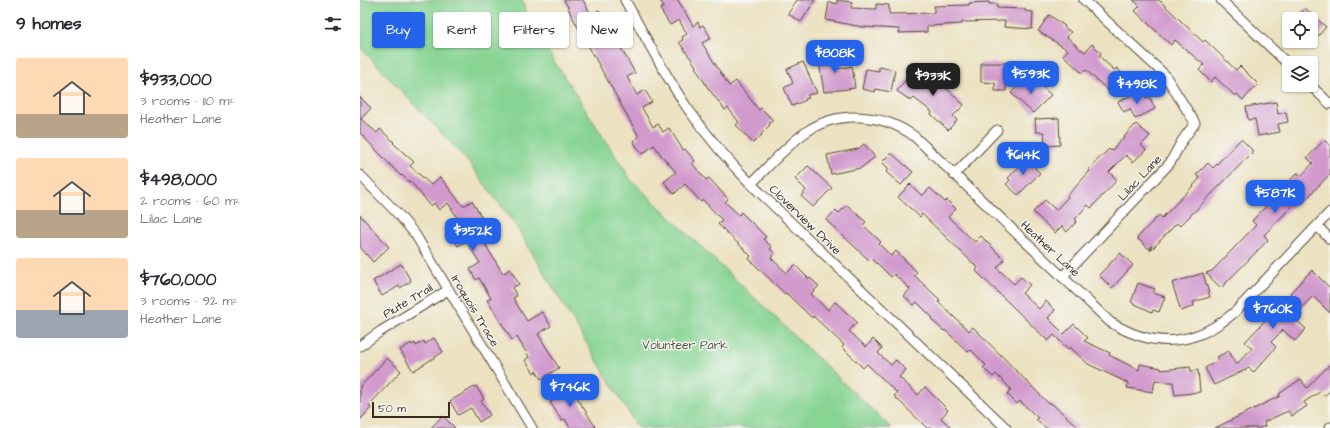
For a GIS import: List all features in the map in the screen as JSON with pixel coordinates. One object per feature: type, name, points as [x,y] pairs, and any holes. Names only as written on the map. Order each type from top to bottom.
[{"type":"street","name":"Cloverview Drive","points":[[625,0],[667,76],[688,109],[737,170],[1006,428]]},
{"type":"street","name":"Lilac Lane","points":[[1062,277],[1170,163],[1182,140],[1195,123],[1164,75],[1084,0]]},
{"type":"street","points":[[1220,0],[1282,58]]},
{"type":"street","points":[[1317,92],[1330,104]]},
{"type":"street","name":"Heather Lane","points":[[750,184],[807,131],[841,118],[856,117],[881,120],[906,130],[914,136],[1103,316],[1124,330],[1142,338],[1154,340],[1178,340],[1198,336],[1224,322],[1330,212]]},
{"type":"street","points":[[954,175],[997,130]]},
{"type":"street","name":"Iroquois Trace","points":[[360,175],[407,223],[415,234],[528,427]]},
{"type":"street","points":[[1317,226],[1330,239]]},
{"type":"street","name":"Piute Trail","points":[[360,346],[381,331],[448,290]]},
{"type":"green space","name":"Volunteer Park","points":[[360,0],[522,0],[526,12],[499,12],[499,48],[546,48],[631,180],[891,428],[638,428],[514,223],[465,158],[360,47]]},
{"type":"building","points":[[564,0],[583,0],[589,12],[577,12],[577,25]]},
{"type":"building","points":[[660,0],[678,0],[693,26],[698,22],[700,27],[703,25],[711,38],[702,43],[729,86],[736,81],[759,110],[761,108],[773,120],[761,134],[762,135],[753,143],[736,125],[739,122],[728,108],[725,110],[708,88],[695,67],[696,66],[679,42],[683,40],[682,37],[687,34],[679,20],[670,25],[660,9],[664,7]]},
{"type":"building","points":[[797,0],[815,0],[801,22],[788,14]]},
{"type":"building","points":[[837,0],[852,2],[851,8],[876,9],[876,4],[889,5],[889,14],[934,13],[934,6],[969,5],[969,3],[989,2],[989,4],[997,4],[997,8],[1025,9],[1025,11],[1033,12],[1032,29],[1004,27],[1005,21],[962,22],[962,24],[927,26],[927,32],[899,33],[899,29],[863,27],[826,20],[829,2],[837,4]]},
{"type":"building","points":[[1133,0],[1159,0],[1203,42],[1205,40],[1236,70],[1240,66],[1258,84],[1243,100],[1237,94],[1235,96],[1215,77],[1211,82],[1199,70],[1204,65],[1175,40],[1171,45],[1135,11],[1140,6]]},
{"type":"building","points":[[1305,8],[1309,12],[1302,12]]},
{"type":"building","points":[[1049,15],[1071,32],[1067,37],[1081,50],[1085,52],[1092,44],[1101,53],[1099,56],[1114,70],[1117,68],[1127,78],[1112,94],[1086,70],[1082,73],[1063,55],[1068,50],[1038,31]]},
{"type":"building","points":[[1318,20],[1326,27],[1318,36]]},
{"type":"building","points":[[590,48],[621,48],[635,73],[627,77],[637,95],[645,90],[652,102],[642,108],[653,127],[658,124],[663,132],[669,128],[683,150],[685,149],[695,161],[692,163],[706,180],[709,178],[728,199],[725,202],[739,215],[741,212],[766,237],[763,239],[772,247],[770,249],[775,253],[771,258],[787,273],[795,265],[809,279],[810,278],[819,286],[811,294],[828,310],[835,302],[857,322],[849,331],[866,347],[873,339],[882,348],[878,353],[891,365],[896,360],[906,370],[899,377],[918,395],[925,387],[948,410],[941,418],[951,428],[927,428],[894,396],[897,393],[867,364],[863,368],[842,347],[844,345],[813,316],[812,318],[786,293],[785,294],[749,259],[751,256],[718,224],[722,220],[703,200],[701,202],[685,184],[674,194],[664,182],[676,172],[654,145],[642,154],[633,141],[639,137]]},
{"type":"building","points":[[836,53],[838,69],[852,66],[855,88],[824,92],[818,56]]},
{"type":"building","points":[[803,62],[817,93],[807,95],[809,98],[792,106],[784,88],[793,83],[787,69]]},
{"type":"building","points":[[981,63],[1007,63],[1006,91],[995,91],[995,83],[981,82]]},
{"type":"building","points":[[879,67],[895,70],[891,92],[876,89],[875,92],[862,89],[866,69],[879,71]]},
{"type":"building","points":[[930,69],[944,79],[941,83],[964,105],[953,116],[957,120],[948,130],[931,114],[932,112],[914,98],[911,101],[897,91],[906,79],[910,82],[914,77],[921,82]]},
{"type":"building","points":[[1032,77],[1051,95],[1033,113],[1011,93],[1020,84],[1023,87]]},
{"type":"building","points":[[1142,90],[1146,98],[1149,96],[1155,109],[1135,119],[1130,109],[1124,112],[1118,102]]},
{"type":"building","points":[[360,97],[371,108],[361,119],[377,133],[380,129],[394,142],[393,143],[414,162],[410,166],[431,185],[440,177],[463,206],[472,201],[488,228],[479,234],[503,274],[510,269],[519,284],[512,288],[517,296],[513,298],[527,321],[542,312],[551,326],[538,334],[559,368],[541,379],[536,371],[534,373],[525,360],[529,357],[517,337],[512,340],[487,300],[491,298],[479,278],[476,280],[470,269],[480,263],[466,241],[458,246],[451,235],[463,227],[448,203],[439,210],[434,203],[431,206],[410,181],[409,182],[402,175],[401,176],[360,133]]},
{"type":"building","points":[[1276,102],[1278,114],[1286,112],[1288,122],[1278,124],[1280,132],[1258,136],[1255,119],[1248,120],[1246,107]]},
{"type":"building","points":[[1059,118],[1060,145],[1045,146],[1044,132],[1036,132],[1035,119]]},
{"type":"building","points":[[1136,124],[1150,136],[1141,145],[1146,150],[1133,162],[1126,155],[1109,172],[1117,180],[1091,208],[1088,205],[1075,219],[1077,221],[1067,232],[1062,226],[1055,233],[1033,212],[1045,200],[1056,210],[1090,171],[1088,169],[1109,149],[1111,151]]},
{"type":"building","points":[[1241,139],[1252,150],[1252,153],[1180,226],[1177,223],[1150,251],[1152,245],[1149,249],[1137,238],[1159,215],[1162,218],[1193,186],[1200,178],[1196,175],[1208,163],[1213,168]]},
{"type":"building","points":[[1324,140],[1330,145],[1330,174],[1305,200],[1302,198],[1296,204],[1295,203],[1264,235],[1268,240],[1221,288],[1206,273],[1212,271],[1256,225],[1252,221],[1297,173],[1301,176],[1313,163],[1307,158]]},
{"type":"building","points":[[864,144],[875,157],[861,168],[831,174],[827,155],[858,149]]},
{"type":"building","points":[[891,153],[913,172],[901,185],[886,172],[889,169],[882,162]]},
{"type":"building","points":[[1029,156],[1038,164],[1035,168],[1040,173],[1018,195],[1006,184],[1010,180],[1008,178]]},
{"type":"building","points":[[808,166],[832,188],[813,207],[801,196],[806,190],[795,179]]},
{"type":"building","points":[[910,184],[922,196],[930,188],[945,202],[947,200],[956,209],[948,217],[975,242],[981,236],[990,245],[1004,260],[997,268],[1014,284],[1021,277],[1030,285],[1022,293],[1039,309],[1046,301],[1055,310],[1048,318],[1064,334],[1074,324],[1088,338],[1084,341],[1110,353],[1109,355],[1139,370],[1140,364],[1161,368],[1161,370],[1190,367],[1191,371],[1198,370],[1200,392],[1175,395],[1173,382],[1155,380],[1153,392],[1127,388],[1128,383],[1088,364],[1070,347],[1068,349],[1054,335],[1048,341],[976,271],[978,268],[922,214],[920,217],[898,197]]},
{"type":"building","points":[[847,205],[866,222],[863,225],[881,242],[879,244],[891,256],[896,251],[917,272],[914,275],[940,300],[938,302],[969,331],[973,327],[1049,404],[1051,403],[1079,428],[1046,428],[1020,401],[1017,404],[1007,394],[1011,389],[996,374],[993,377],[983,368],[986,365],[971,350],[968,352],[945,330],[944,331],[932,320],[933,318],[917,302],[914,305],[904,296],[910,289],[894,274],[891,277],[872,259],[870,261],[826,220],[836,210],[839,213]]},
{"type":"building","points":[[360,215],[389,247],[373,262],[360,247]]},
{"type":"building","points":[[1120,253],[1133,265],[1112,288],[1099,275]]},
{"type":"building","points":[[401,264],[411,281],[382,296],[373,281]]},
{"type":"building","points":[[1312,270],[1330,288],[1330,313],[1313,296],[1293,317],[1306,329],[1295,341],[1283,330],[1271,342],[1276,347],[1254,372],[1249,368],[1214,385],[1205,368],[1219,360],[1217,357],[1229,351],[1236,365],[1252,348],[1245,342],[1274,311],[1277,314],[1293,296],[1290,293]]},
{"type":"building","points":[[1203,273],[1210,297],[1193,302],[1194,306],[1181,311],[1172,283]]},
{"type":"building","points":[[1138,283],[1155,289],[1153,293],[1165,297],[1159,312],[1153,310],[1152,312],[1131,302]]},
{"type":"building","points":[[434,338],[443,352],[413,371],[400,350],[411,343],[412,345],[415,343],[416,346],[424,341],[425,344]]},
{"type":"building","points":[[387,358],[401,371],[369,405],[371,408],[360,420],[360,387]]},
{"type":"building","points":[[1330,364],[1330,391],[1324,396],[1320,392],[1304,402],[1307,406],[1292,416],[1288,411],[1264,422],[1265,426],[1260,428],[1215,428],[1280,396],[1279,394],[1301,379],[1307,388]]},
{"type":"building","points":[[568,382],[596,428],[570,428],[565,419],[562,421],[550,402],[554,400],[550,393]]},
{"type":"building","points":[[476,386],[484,399],[481,401],[490,415],[479,422],[471,408],[458,415],[450,401]]},
{"type":"building","points":[[441,417],[444,417],[455,428],[431,428]]}]
